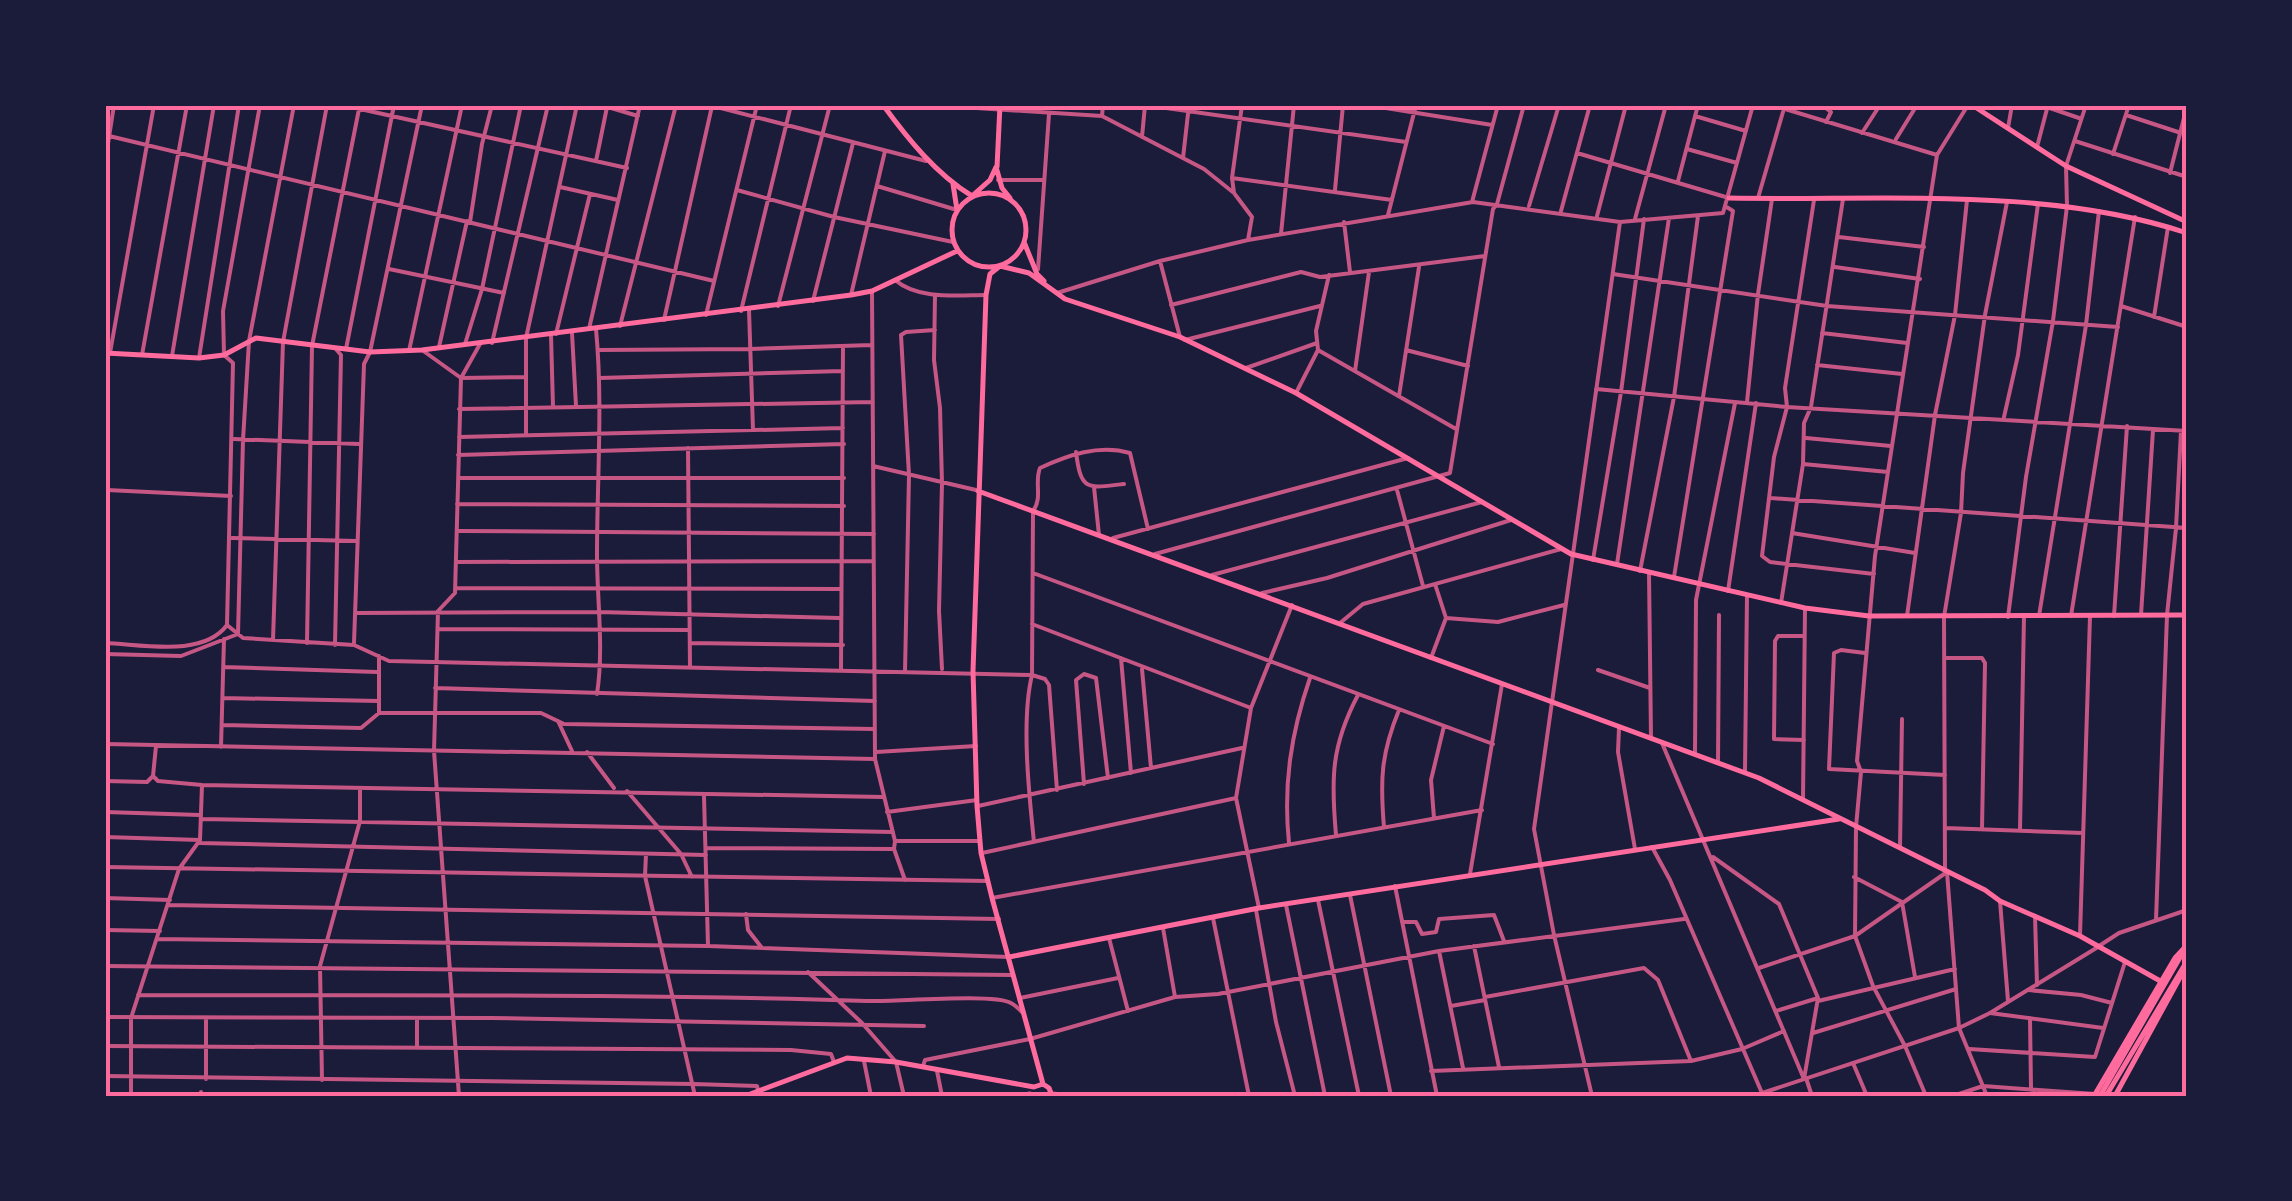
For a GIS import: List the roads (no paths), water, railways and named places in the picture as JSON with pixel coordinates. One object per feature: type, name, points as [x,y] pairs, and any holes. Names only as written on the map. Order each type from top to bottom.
[{"type":"main road","points":[[883,105],[901,131],[953,184],[972,196],[993,193],[1012,201]]},
{"type":"main road","points":[[1970,105],[1980,107],[2066,166],[2187,222]]},
{"type":"main road","points":[[1000,108],[998,180],[1023,214],[1024,242],[1037,274],[1057,293]]},
{"type":"main road","points":[[957,210],[990,180],[996,167]]},
{"type":"main road","points":[[953,184],[957,210],[951,231],[953,242],[957,251],[983,274],[987,286]]},
{"type":"main road","points":[[1728,198],[1967,200],[2067,206],[2136,217],[2187,233]]},
{"type":"main road","points":[[1024,242],[1015,257],[990,274],[986,295],[973,672],[977,803],[988,881],[1043,1084],[1052,1095],[1074,1096]]},
{"type":"main road","points":[[107,353],[198,358],[224,355],[256,338],[370,352],[492,343],[852,296],[872,291],[957,251]]},
{"type":"main road","points":[[974,265],[1029,273],[1065,299],[1182,339],[1244,368],[1296,394],[1571,554],[1804,608],[1869,616],[2187,614]]},
{"type":"main road","points":[[978,491],[1746,773],[1985,890],[2000,901],[2080,936],[2162,982]]},
{"type":"main road","points":[[1009,958],[1286,903],[1842,818]]},
{"type":"main road","points":[[2098,1096],[2175,958],[2185,948]]},
{"type":"main road","points":[[2154,1011],[2185,948]]},
{"type":"main road","points":[[2098,1096],[2187,962]]},
{"type":"main road","points":[[2115,1096],[2187,962]]},
{"type":"main road","points":[[746,1096],[834,1062],[864,1059],[936,1068],[1031,1093]]},
{"type":"main road","points":[[1017,1096],[1031,1093],[1043,1084]]},
{"type":"street","points":[[105,163],[114,105]]},
{"type":"street","points":[[107,353],[154,105]]},
{"type":"street","points":[[142,355],[187,105]]},
{"type":"street","points":[[172,356],[214,105]]},
{"type":"street","points":[[198,358],[239,105]]},
{"type":"street","points":[[105,643],[192,645],[223,631],[228,624],[233,363],[224,355],[223,311],[260,105]]},
{"type":"street","points":[[238,634],[248,342],[294,105]]},
{"type":"street","points":[[274,640],[283,342],[328,105]]},
{"type":"street","points":[[342,105],[627,168]]},
{"type":"street","points":[[346,349],[394,105]]},
{"type":"street","points":[[354,645],[364,364],[389,269],[422,105]]},
{"type":"street","points":[[410,351],[462,105]]},
{"type":"street","points":[[438,347],[492,105]]},
{"type":"street","points":[[464,346],[482,289],[520,105]]},
{"type":"street","points":[[492,343],[548,105]]},
{"type":"street","points":[[526,435],[526,338],[577,105]]},
{"type":"street","points":[[597,694],[601,664],[597,588],[599,378],[598,350],[592,330],[640,105]]},
{"type":"street","points":[[620,326],[676,105]]},
{"type":"street","points":[[664,320],[711,105],[931,162]]},
{"type":"street","points":[[706,315],[757,105]]},
{"type":"street","points":[[753,430],[745,310],[792,105]]},
{"type":"street","points":[[778,306],[830,105]]},
{"type":"street","points":[[930,105],[1102,116],[1204,169],[1234,194],[1252,217],[1248,240]]},
{"type":"street","points":[[1064,105],[1064,113]]},
{"type":"street","points":[[1102,116],[1103,105]]},
{"type":"street","points":[[1142,137],[1146,105],[1189,108],[1406,142]]},
{"type":"street","points":[[1234,194],[1232,178],[1242,105]]},
{"type":"street","points":[[1282,234],[1294,105]]},
{"type":"street","points":[[1334,192],[1343,105]]},
{"type":"street","points":[[1367,105],[1415,108],[1492,125]]},
{"type":"street","points":[[1471,203],[1498,105]]},
{"type":"street","points":[[1155,554],[1450,473],[1493,208],[1524,105]]},
{"type":"street","points":[[1529,208],[1559,105]]},
{"type":"street","points":[[1560,212],[1590,105]]},
{"type":"street","points":[[1596,217],[1626,105]]},
{"type":"street","points":[[1635,219],[1666,105]]},
{"type":"street","points":[[1678,181],[1698,105]]},
{"type":"street","points":[[1057,293],[1160,261],[1248,240],[1471,203],[1620,222],[1723,213],[1753,105]]},
{"type":"street","points":[[1772,105],[1937,155]]},
{"type":"street","points":[[1825,122],[1831,112],[1827,109],[1829,105]]},
{"type":"street","points":[[1862,133],[1880,105]]},
{"type":"street","points":[[1895,141],[1917,105]]},
{"type":"street","points":[[1926,1096],[1873,986],[1855,936],[1856,826],[1862,772],[1857,762],[1883,505],[1937,155],[1970,105]]},
{"type":"street","points":[[2008,128],[2012,105]]},
{"type":"street","points":[[2008,617],[2026,477],[2054,321],[2067,206],[2066,166],[2086,105]]},
{"type":"street","points":[[2113,154],[2129,105]]},
{"type":"street","points":[[596,161],[604,106],[638,116]]},
{"type":"street","points":[[2036,147],[2046,106],[2082,118]]},
{"type":"street","points":[[2170,173],[2187,106]]},
{"type":"street","points":[[307,643],[312,346],[357,107]]},
{"type":"street","points":[[1758,198],[1784,107]]},
{"type":"street","points":[[1183,158],[1189,108]]},
{"type":"street","points":[[1388,215],[1415,108]]},
{"type":"street","points":[[1037,274],[1050,113]]},
{"type":"street","points":[[2126,114],[2178,132]]},
{"type":"street","points":[[1695,116],[1746,131]]},
{"type":"street","points":[[108,135],[714,281]]},
{"type":"street","points":[[2075,141],[2187,178]]},
{"type":"street","points":[[812,301],[853,143]]},
{"type":"street","points":[[1687,149],[1738,163]]},
{"type":"street","points":[[852,296],[885,151]]},
{"type":"street","points":[[1577,153],[1728,198]]},
{"type":"street","points":[[1232,178],[1392,200]]},
{"type":"street","points":[[998,180],[1046,180]]},
{"type":"street","points":[[560,186],[618,200]]},
{"type":"street","points":[[877,186],[957,210]]},
{"type":"street","points":[[737,190],[834,217],[953,242]]},
{"type":"street","points":[[553,407],[554,334],[590,194]]},
{"type":"street","points":[[1747,403],[1772,199]]},
{"type":"street","points":[[1782,603],[1804,423],[1810,408],[1843,199]]},
{"type":"street","points":[[1814,200],[1783,397],[1787,406],[1774,457],[1762,556],[1766,561],[1874,574]]},
{"type":"street","points":[[1907,618],[1935,415],[1955,315],[1967,200]]},
{"type":"street","points":[[1987,1096],[1959,1028],[1946,872],[1944,618],[1985,315],[2007,202]]},
{"type":"street","points":[[2004,419],[2038,204]]},
{"type":"street","points":[[1674,579],[1723,289],[1733,211],[1725,206]]},
{"type":"street","points":[[2039,616],[2086,325],[2099,211]]},
{"type":"street","points":[[1640,572],[1674,397],[1698,216]]},
{"type":"street","points":[[2072,616],[2136,217]]},
{"type":"street","points":[[1616,566],[1669,218]]},
{"type":"street","points":[[1593,560],[1622,392],[1644,219]]},
{"type":"street","points":[[1344,222],[1350,272]]},
{"type":"street","points":[[1592,1096],[1534,829],[1620,222]]},
{"type":"street","points":[[2154,316],[2168,226]]},
{"type":"street","points":[[1838,237],[1924,247]]},
{"type":"street","points":[[1171,305],[1301,272],[1320,277],[1485,256]]},
{"type":"street","points":[[1160,261],[1182,339],[1320,306]]},
{"type":"street","points":[[1399,396],[1419,266]]},
{"type":"street","points":[[1833,267],[1920,279]]},
{"type":"street","points":[[389,269],[504,293]]},
{"type":"street","points":[[1355,371],[1369,270]]},
{"type":"street","points":[[1613,274],[1827,306],[2118,328]]},
{"type":"street","points":[[1296,394],[1317,347],[1320,306],[1329,275]]},
{"type":"street","points":[[894,280],[904,288],[935,294],[986,295]]},
{"type":"street","points":[[872,291],[875,756],[894,849],[905,880]]},
{"type":"street","points":[[935,294],[942,484],[939,610],[942,671]]},
{"type":"street","points":[[2121,306],[2187,327]]},
{"type":"street","points":[[905,672],[909,475],[901,335],[935,330]]},
{"type":"street","points":[[572,332],[576,406]]},
{"type":"street","points":[[1822,333],[1907,342]]},
{"type":"street","points":[[459,1096],[434,752],[434,688],[438,612],[455,593],[461,378],[480,344]]},
{"type":"street","points":[[598,350],[750,350],[872,344]]},
{"type":"street","points":[[842,670],[839,618],[844,534],[843,346]]},
{"type":"street","points":[[1244,368],[1317,347],[1456,429]]},
{"type":"street","points":[[334,645],[341,355],[335,348]]},
{"type":"street","points":[[422,350],[461,378],[526,377]]},
{"type":"street","points":[[1406,350],[1468,366]]},
{"type":"street","points":[[1817,365],[1902,374]]},
{"type":"street","points":[[599,378],[843,371]]},
{"type":"street","points":[[1596,389],[1810,408],[2184,431],[2167,615],[2156,920]]},
{"type":"street","points":[[459,409],[873,402]]},
{"type":"street","points":[[1695,754],[1696,600],[1736,402]]},
{"type":"street","points":[[1728,591],[1756,404]]},
{"type":"street","points":[[2114,616],[2127,426]]},
{"type":"street","points":[[458,438],[844,428]]},
{"type":"street","points":[[2141,615],[2153,428]]},
{"type":"street","points":[[1804,438],[1891,446]]},
{"type":"street","points":[[232,439],[359,444]]},
{"type":"street","points":[[458,455],[844,444]]},
{"type":"street","points":[[688,448],[690,668]]},
{"type":"street","points":[[1034,842],[1029,796],[1028,697],[1032,675],[1033,511],[1038,505],[1036,477],[1040,468],[1076,452],[1130,453],[1148,529]]},
{"type":"street","points":[[1076,452],[1083,484],[1124,484]]},
{"type":"street","points":[[1111,538],[1408,458]]},
{"type":"street","points":[[1802,464],[1888,472]]},
{"type":"street","points":[[874,466],[978,491]]},
{"type":"street","points":[[458,478],[844,478]]},
{"type":"street","points":[[1094,487],[1099,535]]},
{"type":"street","points":[[107,490],[231,496]]},
{"type":"street","points":[[1397,490],[1424,588]]},
{"type":"street","points":[[1771,498],[2187,528]]},
{"type":"street","points":[[1212,575],[1482,502]]},
{"type":"street","points":[[457,504],[844,506]]},
{"type":"street","points":[[1260,594],[1327,578],[1511,520]]},
{"type":"street","points":[[457,531],[874,534]]},
{"type":"street","points":[[1792,533],[1915,553]]},
{"type":"street","points":[[230,538],[357,541]]},
{"type":"street","points":[[1340,623],[1363,604],[1560,549]]},
{"type":"street","points":[[456,562],[874,561]]},
{"type":"street","points":[[1031,572],[1493,744]]},
{"type":"street","points":[[1648,573],[1652,739]]},
{"type":"street","points":[[1431,658],[1446,618],[1435,584]]},
{"type":"street","points":[[455,588],[840,589]]},
{"type":"street","points":[[1746,773],[1748,596]]},
{"type":"street","points":[[1292,605],[1252,708],[1236,798],[1276,1022],[1295,1096]]},
{"type":"street","points":[[1446,618],[1498,622],[1564,605]]},
{"type":"street","points":[[1803,801],[1804,608]]},
{"type":"street","points":[[355,613],[598,612],[839,618]]},
{"type":"street","points":[[1718,763],[1720,615]]},
{"type":"street","points":[[2020,830],[2024,616]]},
{"type":"street","points":[[2080,936],[2090,616]]},
{"type":"street","points":[[228,624],[243,638],[354,645],[389,661],[1032,675],[1046,679],[1049,684],[1057,790]]},
{"type":"street","points":[[1032,624],[1252,708]]},
{"type":"street","points":[[436,629],[689,630]]},
{"type":"street","points":[[105,654],[181,656],[200,652],[238,634]]},
{"type":"street","points":[[1802,636],[1784,635],[1775,641],[1774,739],[1804,740]]},
{"type":"street","points":[[220,747],[224,639]]},
{"type":"street","points":[[690,643],[843,644]]},
{"type":"street","points":[[1867,653],[1834,653],[1829,769],[1945,775]]},
{"type":"street","points":[[379,714],[380,656]]},
{"type":"street","points":[[1120,657],[1131,773]]},
{"type":"street","points":[[1944,658],[1982,658],[1985,663],[1982,829]]},
{"type":"street","points":[[1142,667],[1151,768]]},
{"type":"street","points":[[223,668],[378,672]]},
{"type":"street","points":[[1598,670],[1651,688]]},
{"type":"street","points":[[1084,784],[1076,680],[1084,674],[1096,678],[1108,778]]},
{"type":"street","points":[[1289,843],[1285,804],[1289,755],[1310,678]]},
{"type":"street","points":[[1470,874],[1502,684]]},
{"type":"street","points":[[434,688],[875,702]]},
{"type":"street","points":[[1336,835],[1332,780],[1337,744],[1358,695]]},
{"type":"street","points":[[222,698],[379,702]]},
{"type":"street","points":[[1384,827],[1384,750],[1400,710]]},
{"type":"street","points":[[222,725],[361,728],[379,714],[434,713],[540,714],[558,722],[875,729]]},
{"type":"street","points":[[1900,848],[1902,719]]},
{"type":"street","points":[[558,722],[572,751]]},
{"type":"street","points":[[1434,818],[1431,780],[1444,726]]},
{"type":"street","points":[[1619,728],[1618,752],[1635,850]]},
{"type":"street","points":[[1662,743],[1812,1096]]},
{"type":"street","points":[[105,744],[875,756],[976,746]]},
{"type":"street","points":[[155,779],[156,746]]},
{"type":"street","points":[[887,812],[1029,796],[1242,748]]},
{"type":"street","points":[[588,752],[616,790]]},
{"type":"street","points":[[105,781],[155,779],[360,788],[883,797]]},
{"type":"street","points":[[131,1096],[131,1018],[179,869],[199,842],[202,784]]},
{"type":"street","points":[[322,1080],[320,966],[360,822],[360,788]]},
{"type":"street","points":[[627,790],[681,854],[692,876]]},
{"type":"street","points":[[704,794],[708,946]]},
{"type":"street","points":[[982,853],[1236,798]]},
{"type":"street","points":[[992,898],[1482,810]]},
{"type":"street","points":[[105,812],[360,822],[893,832]]},
{"type":"street","points":[[1945,828],[2083,833]]},
{"type":"street","points":[[105,837],[353,848],[646,854],[894,849]]},
{"type":"street","points":[[895,841],[980,841]]},
{"type":"street","points":[[1652,847],[1670,880],[1742,1049],[1756,1095],[1959,1028],[2119,933],[2187,910]]},
{"type":"street","points":[[646,854],[645,876],[694,1096]]},
{"type":"street","points":[[1711,856],[1779,904],[1818,999],[1805,1079]]},
{"type":"street","points":[[105,867],[988,881]]},
{"type":"street","points":[[1759,968],[1855,936],[1946,872]]},
{"type":"street","points":[[1854,877],[1902,902]]},
{"type":"street","points":[[1395,886],[1437,1096]]},
{"type":"street","points":[[1349,893],[1392,1096]]},
{"type":"street","points":[[105,898],[337,908],[999,919]]},
{"type":"street","points":[[1318,898],[1359,1096]]},
{"type":"street","points":[[2000,901],[2008,1002]]},
{"type":"street","points":[[1902,902],[1916,976]]},
{"type":"street","points":[[1286,903],[1325,1096]]},
{"type":"street","points":[[746,914],[748,930],[762,948]]},
{"type":"street","points":[[1402,922],[1416,922],[1422,934],[1436,932],[1439,919],[1494,915],[1504,940]]},
{"type":"street","points":[[2035,916],[2037,985]]},
{"type":"street","points":[[1213,918],[1249,1096]]},
{"type":"street","points":[[923,1066],[925,1060],[1030,1039],[1175,997],[1228,991],[1504,940],[1684,919]]},
{"type":"street","points":[[1163,928],[1175,997]]},
{"type":"street","points":[[105,930],[160,932]]},
{"type":"street","points":[[1109,938],[1128,1011]]},
{"type":"street","points":[[157,939],[708,946],[1009,958]]},
{"type":"street","points":[[1474,946],[1499,1067]]},
{"type":"street","points":[[1439,951],[1464,1068]]},
{"type":"street","points":[[1968,1049],[2096,1057],[2126,962]]},
{"type":"street","points":[[105,966],[1012,976]]},
{"type":"street","points":[[1450,1006],[1644,968],[1653,973],[1691,1060]]},
{"type":"street","points":[[1776,1010],[1954,969]]},
{"type":"street","points":[[808,972],[896,1062],[904,1096]]},
{"type":"street","points":[[1020,998],[1118,978]]},
{"type":"street","points":[[1811,1034],[1956,989]]},
{"type":"street","points":[[2028,990],[2081,995],[2112,1003]]},
{"type":"street","points":[[138,995],[1009,1000],[1022,1012]]},
{"type":"street","points":[[1990,1013],[2104,1028]]},
{"type":"street","points":[[105,1017],[320,1016],[924,1026]]},
{"type":"street","points":[[206,1018],[206,1078]]},
{"type":"street","points":[[417,1018],[417,1048]]},
{"type":"street","points":[[2030,1018],[2031,1088],[2035,1096]]},
{"type":"street","points":[[1432,1071],[1691,1060],[1742,1049],[1784,1032]]},
{"type":"street","points":[[105,1046],[792,1050],[831,1054],[834,1062]]},
{"type":"street","points":[[864,1059],[871,1096]]},
{"type":"street","points":[[1853,1063],[1866,1096]]},
{"type":"street","points":[[936,1068],[942,1096]]},
{"type":"street","points":[[105,1076],[694,1084],[756,1086],[758,1091]]},
{"type":"street","points":[[1952,1096],[1983,1086],[2098,1096]]}]
